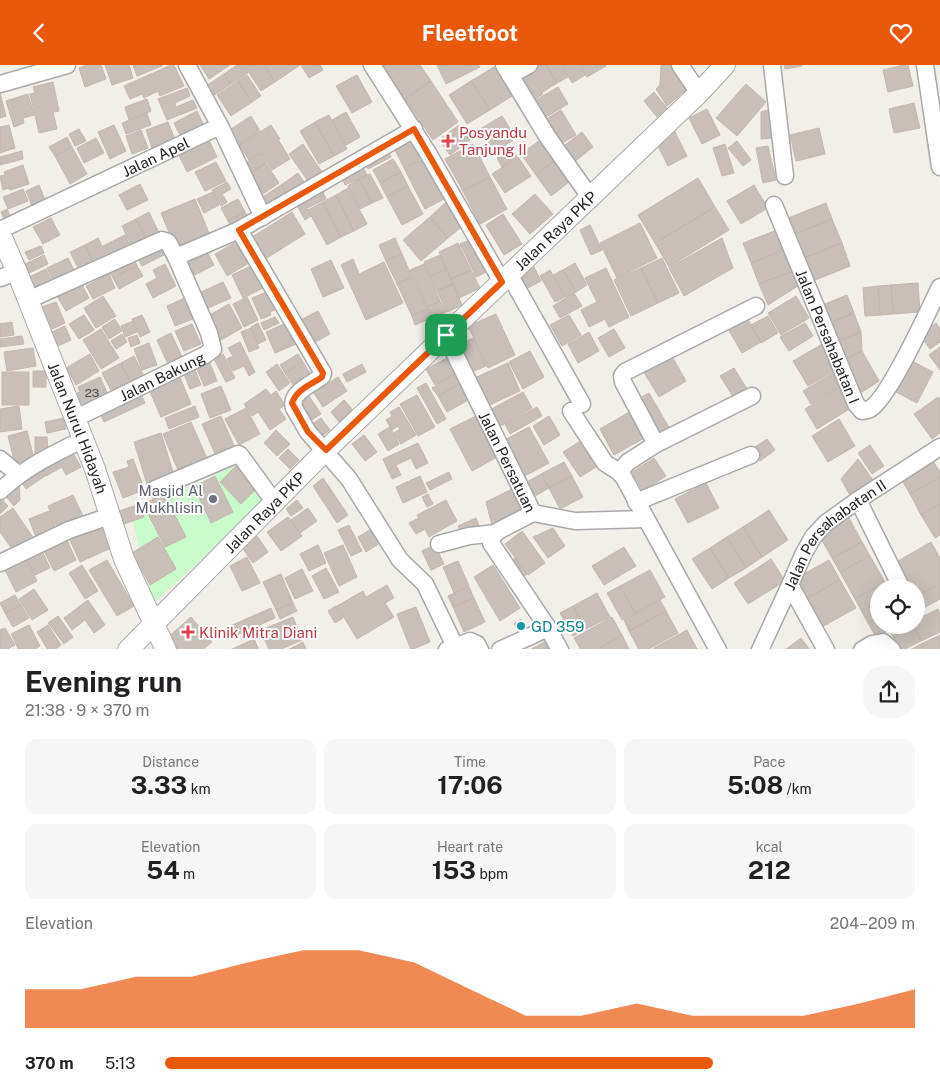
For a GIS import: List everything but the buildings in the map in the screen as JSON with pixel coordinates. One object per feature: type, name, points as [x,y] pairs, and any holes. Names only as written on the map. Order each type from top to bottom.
[{"type":"street","points":[[0,84],[67,65]]},
{"type":"street","points":[[187,65],[220,126],[263,217]]},
{"type":"street","points":[[372,65],[414,129],[505,278],[605,463],[619,472],[624,478],[718,649]]},
{"type":"street","points":[[529,65],[507,70],[548,136],[590,197]]},
{"type":"street","points":[[680,65],[699,93]]},
{"type":"street","name":"Jalan Raya PKP","points":[[128,649],[326,450],[726,65]]},
{"type":"street","points":[[772,65],[784,176]]},
{"type":"street","points":[[925,65],[940,167]]},
{"type":"street","name":"Jalan Apel","points":[[0,231],[220,126]]},
{"type":"street","points":[[28,300],[162,240],[168,242],[176,257],[239,230],[414,129]]},
{"type":"street","name":"Jalan Persahabatan I","points":[[774,205],[856,404],[862,411],[869,410],[877,403],[892,381],[940,287]]},
{"type":"street","points":[[239,230],[323,373],[322,377],[304,387],[292,403],[308,432],[326,450],[349,479],[400,561],[425,584],[450,645],[470,641],[477,644],[480,649]]},
{"type":"street","name":"Jalan Nurul Hidayah","points":[[0,231],[9,275],[28,300],[95,469],[124,559],[166,649]]},
{"type":"street","name":"Jalan Bakung","points":[[74,419],[205,355],[212,349],[210,333],[176,257]]},
{"type":"street","points":[[656,444],[623,382],[622,376],[625,372],[756,306]]},
{"type":"street","name":"Jalan Persatuan","points":[[446,335],[533,513],[575,521],[646,519]]},
{"type":"street","points":[[619,472],[628,462],[656,444],[752,396]]},
{"type":"street","points":[[0,491],[19,475],[45,458],[82,440]]},
{"type":"street","name":"Jalan Persahabatan II","points":[[760,649],[813,537],[826,523],[858,500],[938,453]]},
{"type":"street","points":[[154,489],[238,454],[275,503]]},
{"type":"street","points":[[636,502],[751,455]]},
{"type":"street","points":[[0,459],[19,475]]},
{"type":"street","points":[[858,500],[897,579]]},
{"type":"street","points":[[533,513],[496,533],[492,537],[491,543],[560,649]]},
{"type":"street","points":[[0,563],[69,530],[110,516]]},
{"type":"street","points":[[439,545],[469,537],[496,533]]},
{"type":"street","points":[[790,585],[826,649]]},
{"type":"street","points":[[500,649],[548,628]]},
{"type":"street","points":[[862,649],[872,644],[883,642],[892,649]]},
{"type":"green space","points":[[235,465],[263,502],[153,604],[132,517]]},
{"type":"place","name":"Posyandu Tanjung II","points":[[448,141]]},
{"type":"place","name":"Masjid Al Mukhlisin","points":[[213,499]]},
{"type":"place","name":"GD 359","points":[[521,626]]},
{"type":"place","name":"Klinik Mitra Diani","points":[[188,632]]},
{"type":"route","points":[[414,129],[502,282],[446,335],[326,450],[308,432],[292,403],[304,387],[322,377],[323,373],[239,230],[414,129]]}]
